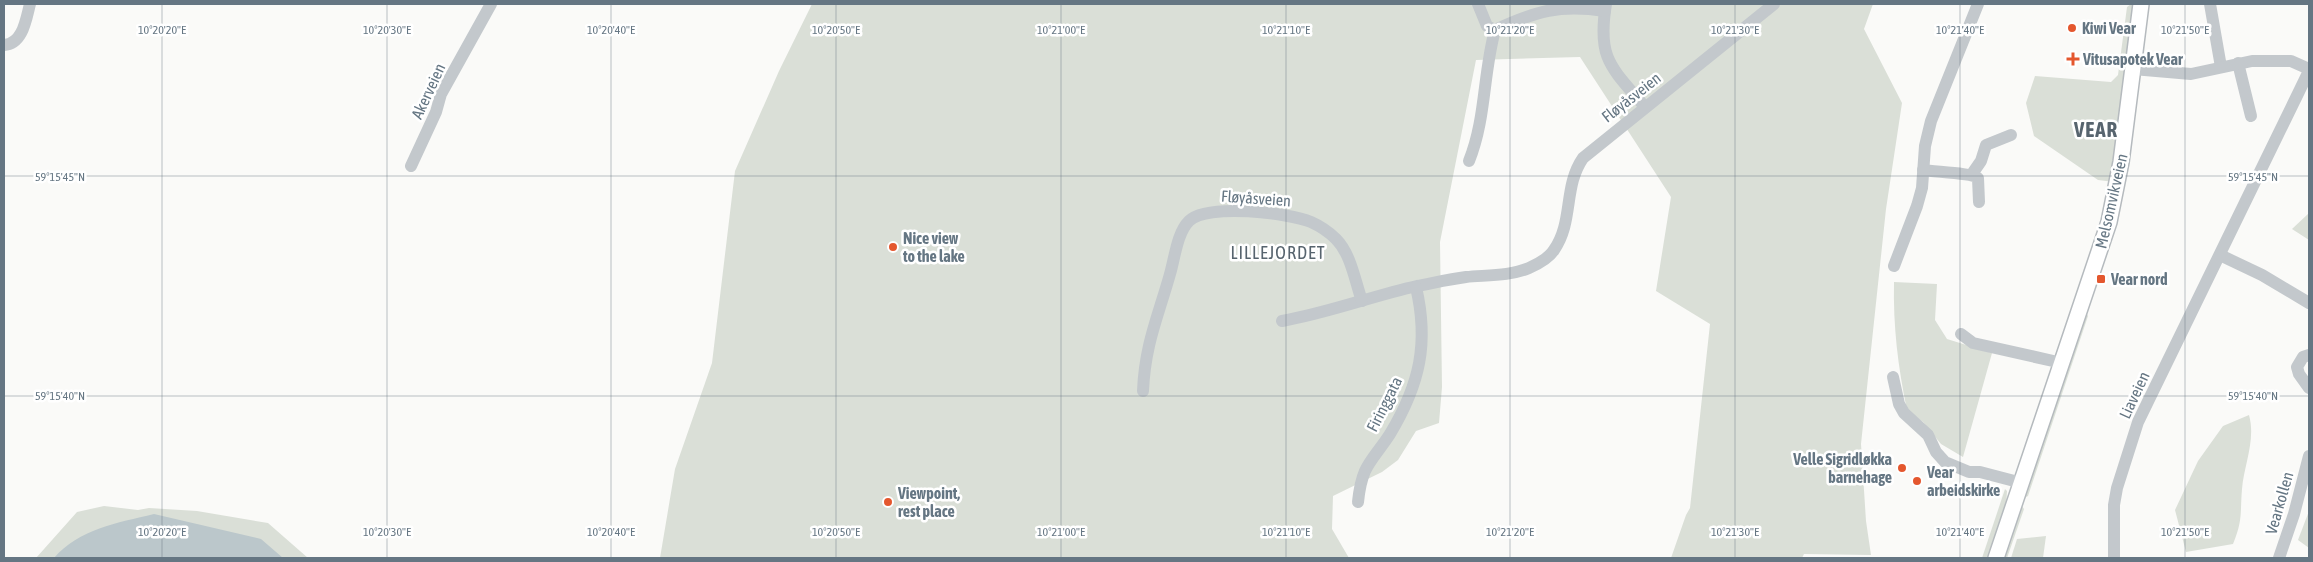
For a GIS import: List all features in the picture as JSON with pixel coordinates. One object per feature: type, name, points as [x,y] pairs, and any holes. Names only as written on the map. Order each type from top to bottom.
[{"type":"main road","name":"Melsomvikveien","points":[[1996,558],[2109,222],[2121,162],[2141,4]]},
{"type":"street","points":[[4,45],[13,43],[22,32],[30,4]]},
{"type":"street","name":"Akerveien","points":[[411,166],[436,112],[440,94],[491,4]]},
{"type":"street","points":[[1478,4],[1487,26],[1495,30],[1541,11],[1560,8],[1606,7],[1603,40],[1608,60],[1620,78],[1645,107]]},
{"type":"street","name":"Fløyåsveien","points":[[1416,287],[1529,268],[1548,256],[1556,246],[1565,228],[1569,191],[1577,166],[1595,147],[1774,4]]},
{"type":"street","points":[[1894,266],[1917,206],[1931,121],[1978,4]]},
{"type":"street","points":[[2210,4],[2221,67]]},
{"type":"street","points":[[1468,161],[1478,140],[1484,107],[1489,51],[1495,30]]},
{"type":"street","name":"Liaveien","points":[[2114,558],[2114,505],[2117,488],[2143,411],[2309,70],[2291,61],[2238,63],[2202,73],[2191,74],[2133,69]]},
{"type":"street","points":[[2238,63],[2251,116]]},
{"type":"street","points":[[1972,174],[1981,161],[1986,145],[2011,135]]},
{"type":"street","points":[[1923,170],[1950,174],[1972,174],[1978,178],[1979,202]]},
{"type":"street","name":"Fløyåsveien","points":[[1143,391],[1150,337],[1180,239],[1188,222],[1202,213],[1238,211],[1284,215],[1301,218],[1321,227],[1338,241],[1345,251],[1362,301]]},
{"type":"street","points":[[2220,255],[2262,275],[2309,303]]},
{"type":"street","points":[[1282,321],[1416,287]]},
{"type":"street","name":"Firinggata","points":[[1358,502],[1360,480],[1366,466],[1399,418],[1414,384],[1422,349],[1423,331],[1416,287]]},
{"type":"street","points":[[1961,334],[1973,343],[2062,364]]},
{"type":"street","points":[[2309,356],[2303,358],[2297,367],[2299,374],[2309,388]]},
{"type":"street","points":[[1893,377],[1899,404],[1904,413],[1928,435],[1945,462],[1969,472],[1980,472],[2022,483]]},
{"type":"street","name":"Vearkollen","points":[[2279,558],[2296,507],[2309,456]]},
{"type":"shaded area","points":[[812,4],[1873,4],[1864,29],[1902,103],[1886,209],[1861,444],[1866,521],[1871,555],[1804,554],[1802,558],[1671,558],[1690,508],[1710,324],[1656,291],[1671,197],[1580,57],[1476,60],[1440,242],[1442,387],[1439,423],[1416,431],[1398,460],[1382,472],[1333,496],[1332,529],[1349,558],[660,558],[675,469],[712,363],[735,171],[779,71]]},
{"type":"shaded area","points":[[2135,4],[2114,182],[2098,180],[2034,136],[2026,103],[2035,76],[2111,82],[2118,75],[2127,7]]},
{"type":"shaded area","points":[[2309,213],[2309,240],[2292,229]]},
{"type":"shaded area","points":[[1894,282],[1937,284],[1935,320],[1947,339],[1992,353],[1963,457],[1941,444],[1923,422],[1907,410],[1897,346],[1894,315]]},
{"type":"shaded area","points":[[2084,314],[2088,316],[2028,496],[2024,498]]},
{"type":"shaded area","points":[[2249,415],[2251,424],[2250,443],[2243,480],[2240,522],[2233,544],[2186,552],[2175,510],[2198,461],[2223,426]]},
{"type":"shaded area","points":[[2005,489],[2007,491],[2006,507],[1990,558],[1982,558]]},
{"type":"shaded area","points":[[2021,505],[2024,509],[2007,558],[2001,558]]},
{"type":"shaded area","points":[[104,506],[138,510],[149,508],[197,511],[268,523],[308,558],[36,558],[77,512]]},
{"type":"shaded area","points":[[2309,511],[2309,548],[2298,540]]},
{"type":"shaded area","points":[[154,514],[261,539],[283,558],[54,558],[75,540],[100,528]]},
{"type":"shaded area","points":[[2046,536],[2043,558],[2011,558],[2017,539]]},
{"type":"place","name":"Kiwi Vear","points":[[2072,28]]},
{"type":"place","name":"Vitusapotek Vear","points":[[2073,59]]},
{"type":"place","name":"Nice view to the lake","points":[[893,247]]},
{"type":"place","name":"Vear nord","points":[[2101,279]]},
{"type":"place","name":"Velle Sigridløkka barnehage","points":[[1902,468]]},
{"type":"place","name":"Vear arbeidskirke","points":[[1917,481]]},
{"type":"place","name":"Viewpoint, rest place","points":[[888,502]]},
{"type":"district","name":"VEAR","points":[[2096,129]]},
{"type":"district","name":"LILLEJORDET","points":[[1278,252]]}]
